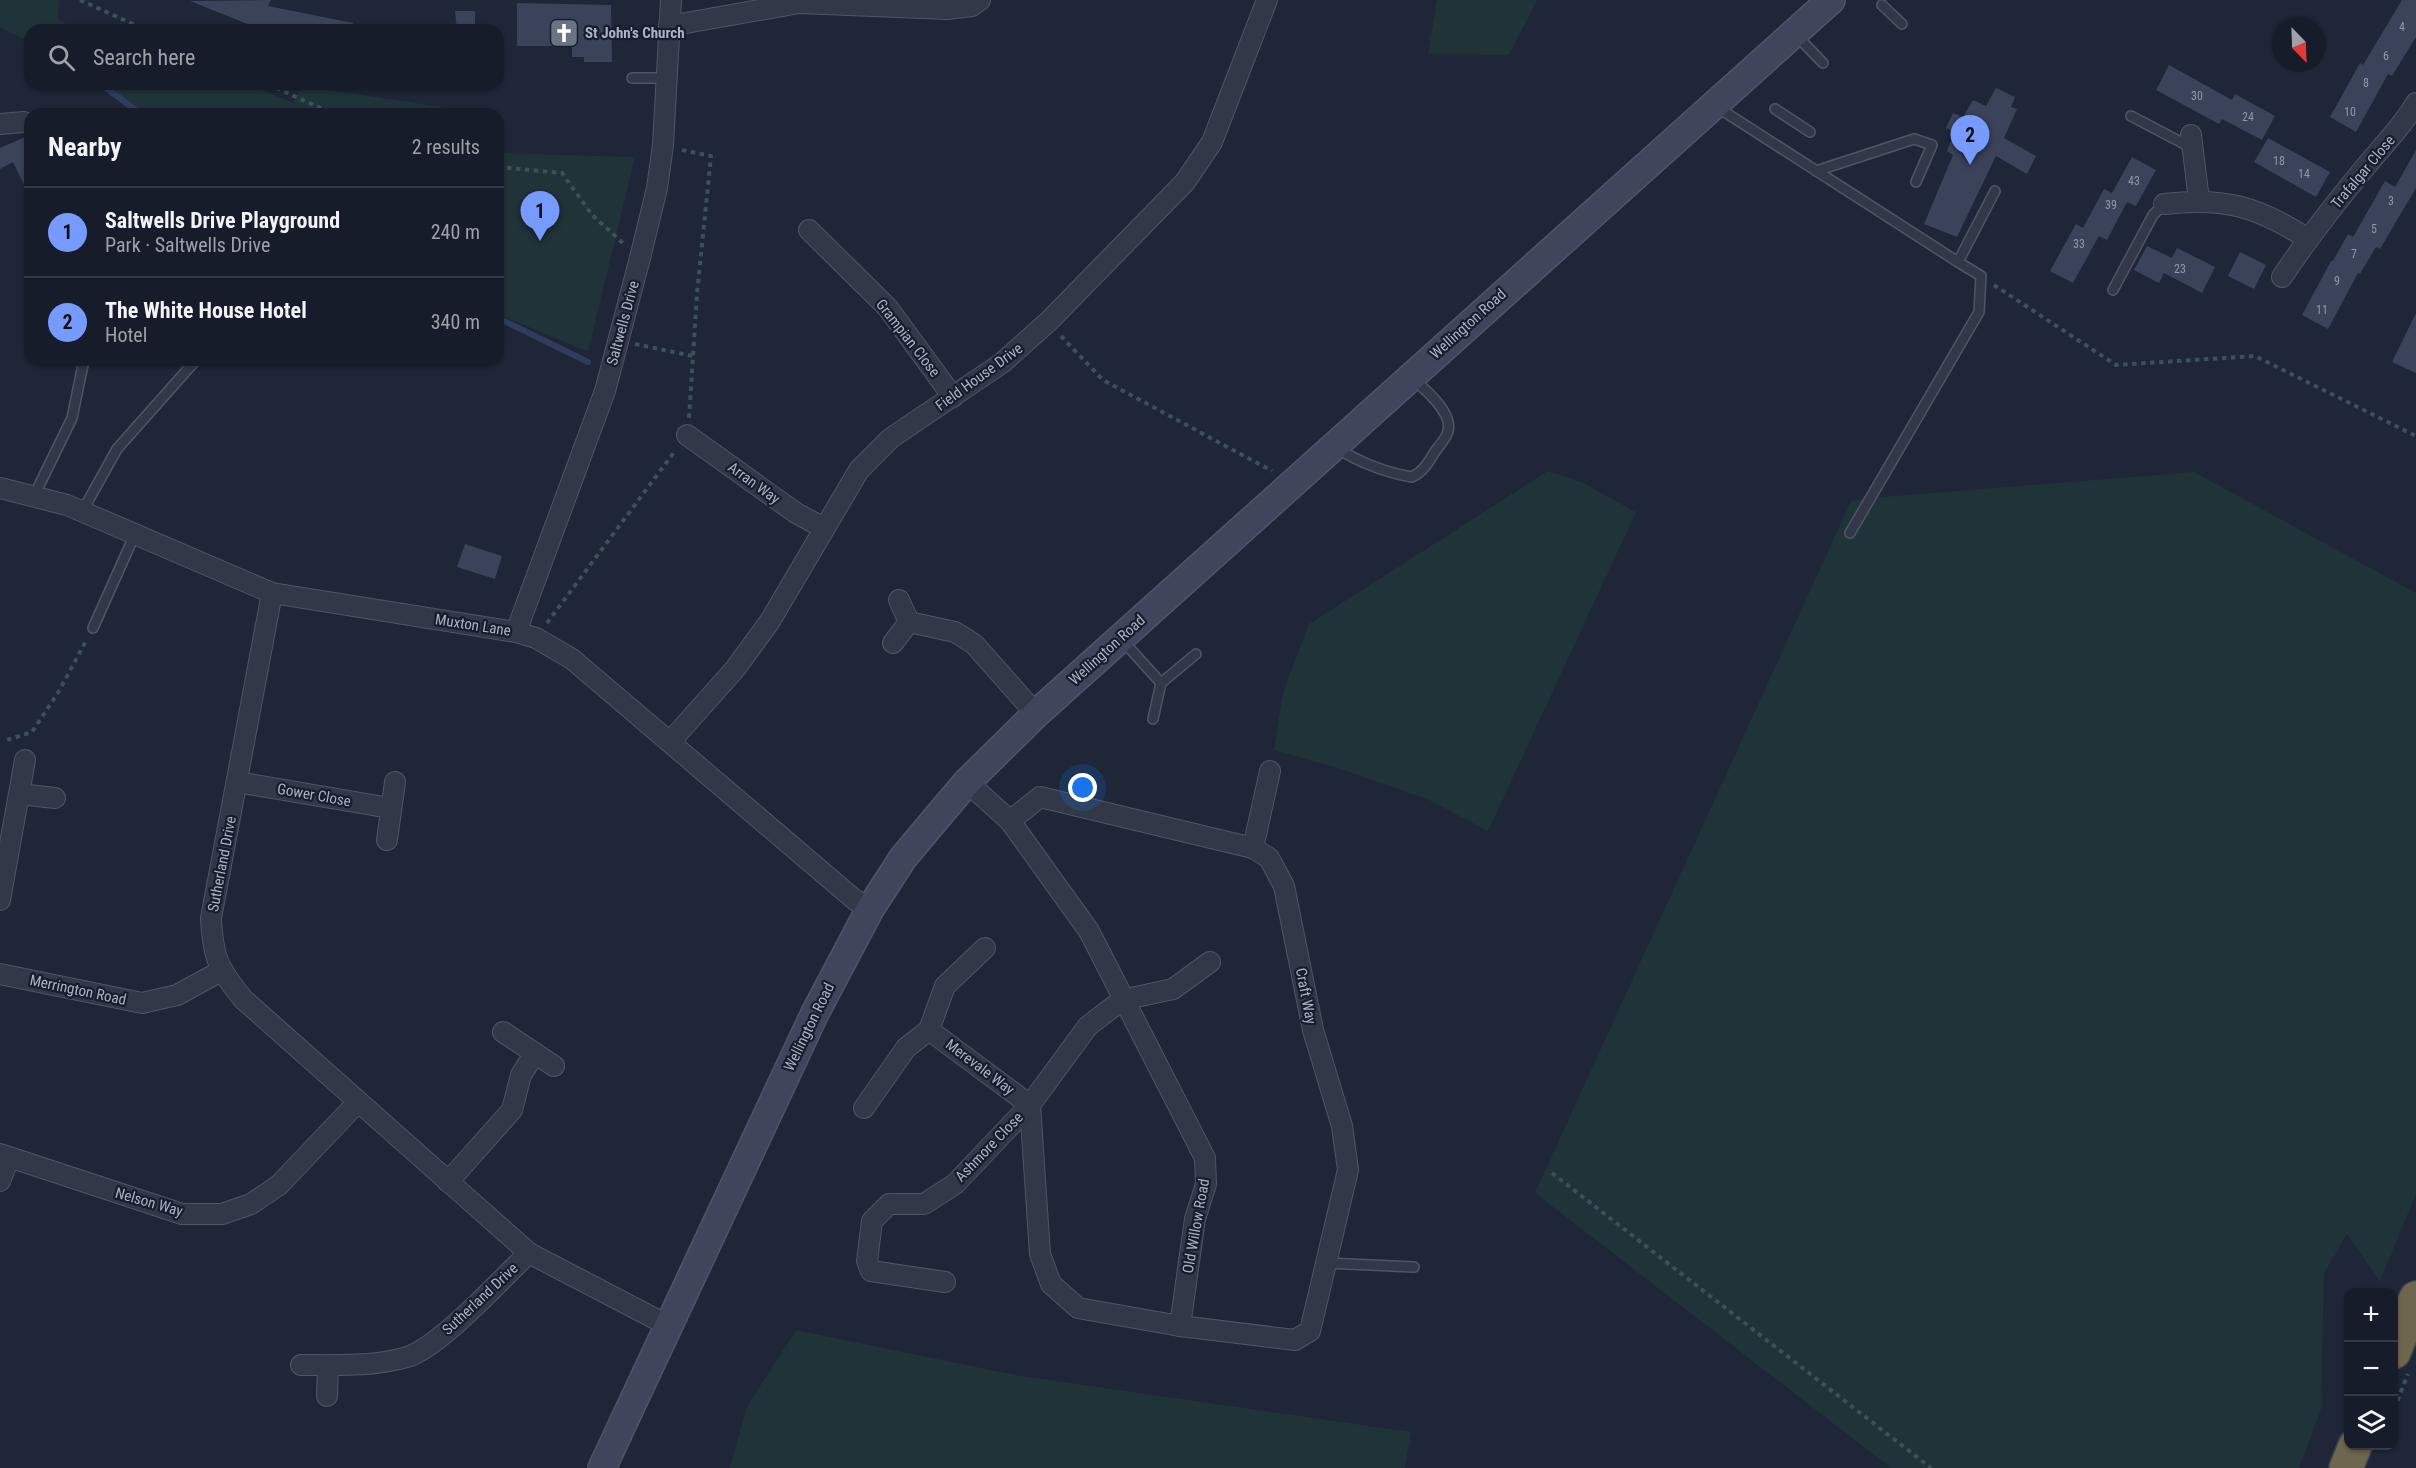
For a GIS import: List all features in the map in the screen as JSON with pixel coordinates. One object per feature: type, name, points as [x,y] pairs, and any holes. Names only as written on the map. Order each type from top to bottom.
[{"type":"highway","points":[[2403,1359],[2416,1298]]},
{"type":"highway","points":[[2346,1468],[2353,1450]]},
{"type":"street","name":"Saltwells Drive","points":[[516,632],[605,391],[640,258],[657,188],[663,145],[671,0]]},
{"type":"street","points":[[669,26],[799,3],[947,9],[972,6],[980,0]]},
{"type":"street","name":"Field House Drive","points":[[670,742],[735,669],[770,621],[859,470],[891,438],[1002,363],[1049,321],[1185,182],[1212,142],[1267,0]]},
{"type":"street","name":"Wellington Road","points":[[602,1468],[815,1013],[870,909],[903,858],[967,782],[1036,714],[1831,0]]},
{"type":"street","name":"Trafalgar Close","points":[[2282,277],[2308,239],[2368,163],[2403,124],[2416,103]]},
{"type":"street","points":[[0,124],[24,123]]},
{"type":"street","points":[[2192,142],[2199,200]]},
{"type":"street","points":[[2164,204],[2199,200],[2238,205],[2289,227],[2308,239]]},
{"type":"street","name":"Grampian Close","points":[[809,230],[888,308],[953,397]]},
{"type":"street","name":"Arran Way","points":[[687,435],[796,513],[824,528]]},
{"type":"street","name":"Muxton Lane","points":[[0,488],[34,496],[82,512],[272,593],[516,632],[536,638],[572,659],[855,900],[870,909]]},
{"type":"street","name":"Sutherland Drive","points":[[272,593],[211,918],[213,947],[221,971],[243,999],[529,1253],[669,1326]]},
{"type":"street","points":[[899,600],[909,622]]},
{"type":"street","points":[[893,643],[909,622]]},
{"type":"street","points":[[909,622],[955,632],[974,644],[1036,714]]},
{"type":"street","points":[[0,900],[25,760]]},
{"type":"street","points":[[1253,848],[1270,771]]},
{"type":"street","name":"Gower Close","points":[[237,782],[390,808]]},
{"type":"street","points":[[387,840],[395,782]]},
{"type":"street","points":[[967,782],[1010,821]]},
{"type":"street","points":[[19,794],[55,798]]},
{"type":"street","name":"Craft Way","points":[[1010,821],[1040,797],[1253,848],[1269,858],[1284,886],[1313,1030],[1341,1126],[1348,1170],[1310,1331],[1295,1340],[1180,1326]]},
{"type":"street","name":"Old Willow Road","points":[[1010,821],[1089,931],[1122,1000],[1205,1158],[1206,1184],[1195,1219],[1180,1326]]},
{"type":"street","points":[[864,1108],[906,1048],[929,1030],[945,986],[985,948]]},
{"type":"street","points":[[1122,1000],[1173,990],[1210,962]]},
{"type":"street","name":"Merrington Road","points":[[0,974],[142,1003],[177,995],[221,971]]},
{"type":"street","name":"Ashmore Close","points":[[945,1282],[871,1271],[867,1261],[872,1221],[889,1204],[924,1204],[955,1184],[1030,1105],[1088,1026],[1122,1000]]},
{"type":"street","name":"Merevale Way","points":[[929,1030],[1030,1105]]},
{"type":"street","points":[[503,1032],[554,1066]]},
{"type":"street","points":[[448,1182],[512,1110],[520,1075],[535,1053]]},
{"type":"street","name":"Nelson Way","points":[[0,1181],[5,1156],[182,1214],[222,1214],[251,1204],[279,1185],[358,1102]]},
{"type":"street","points":[[1030,1105],[1040,1254],[1051,1284],[1078,1308],[1180,1326]]},
{"type":"street","name":"Sutherland Drive","points":[[301,1365],[381,1363],[409,1357],[444,1334],[529,1253]]},
{"type":"street","points":[[327,1396],[328,1365]]},
{"type":"lane","points":[[1882,5],[1902,24]]},
{"type":"lane","points":[[1795,33],[1823,63]]},
{"type":"lane","points":[[632,78],[667,78]]},
{"type":"lane","points":[[1713,105],[1981,276],[1979,312],[1850,532]]},
{"type":"lane","points":[[1775,109],[1810,132]]},
{"type":"lane","points":[[2131,116],[2192,142]]},
{"type":"lane","points":[[1816,171],[1914,139],[1932,145],[1916,182]]},
{"type":"lane","points":[[1958,262],[1995,191]]},
{"type":"lane","points":[[2113,290],[2153,215],[2164,204]]},
{"type":"lane","points":[[34,496],[72,418],[83,366]]},
{"type":"lane","points":[[82,512],[117,449],[191,366]]},
{"type":"lane","points":[[1334,445],[1349,456],[1402,475],[1412,477],[1418,475],[1448,433],[1449,425],[1447,416],[1432,396],[1410,376]]},
{"type":"lane","points":[[93,628],[135,534]]},
{"type":"lane","points":[[1120,638],[1161,683]]},
{"type":"lane","points":[[1153,719],[1161,683],[1196,654]]},
{"type":"lane","points":[[1326,1263],[1414,1267]]},
{"type":"path","points":[[81,0],[133,24]]},
{"type":"path","points":[[281,90],[320,108]]},
{"type":"path","points":[[536,638],[687,435],[697,294],[711,156],[663,145]]},
{"type":"path","points":[[504,168],[562,173],[592,215],[640,258]]},
{"type":"path","points":[[1981,276],[2116,365],[2255,356],[2416,436]]},
{"type":"path","points":[[1049,321],[1102,380],[1270,469],[1290,484]]},
{"type":"path","points":[[618,341],[693,356]]},
{"type":"path","points":[[7,740],[32,732],[59,691],[93,628]]},
{"type":"path","points":[[1552,1173],[1931,1468]]},
{"type":"path","points":[[2396,1396],[2403,1359]]},
{"type":"shaded area","points":[[0,0],[59,0],[58,19],[66,24],[24,24],[24,39],[0,27]]},
{"type":"shaded area","points":[[1437,0],[1537,0],[1509,55],[1428,54]]},
{"type":"shaded area","points":[[109,90],[262,90],[293,103],[300,90],[329,90],[448,108],[133,108]]},
{"type":"shaded area","points":[[504,153],[635,157],[588,352],[504,317]]},
{"type":"shaded area","points":[[1548,471],[1581,482],[1636,512],[1488,831],[1427,799],[1335,767],[1274,750],[1283,692],[1309,624]]},
{"type":"shaded area","points":[[2194,472],[2416,593],[2416,1194],[2380,1281],[2347,1234],[2324,1273],[2321,1409],[2299,1468],[1891,1468],[1535,1193],[1851,501]]},
{"type":"shaded area","points":[[796,1330],[1015,1375],[1411,1432],[1405,1468],[729,1468],[748,1405]]},
{"type":"building","points":[[271,0],[268,6],[353,23],[247,24],[190,1]]},
{"type":"building","points":[[2402,0],[2416,0],[2416,37],[2392,76],[2388,74],[2356,132],[2330,117],[2360,63],[2363,65]]},
{"type":"building","name":"St John's Church","points":[[517,3],[611,5],[612,62],[584,62],[584,57],[572,57],[572,46],[517,46]]},
{"type":"building","points":[[455,11],[475,11],[475,24],[456,24]]},
{"type":"building","points":[[2169,65],[2232,100],[2235,94],[2275,116],[2262,140],[2222,119],[2219,124],[2156,90]]},
{"type":"building","points":[[1996,88],[2015,97],[2011,107],[2017,109],[2004,138],[2036,156],[2027,174],[1996,156],[1957,237],[1924,224],[1953,155],[1947,151],[1954,132],[1946,128],[1953,113],[1963,117],[1973,100],[1986,106]]},
{"type":"building","points":[[24,138],[24,185],[13,162],[0,169],[0,148]]},
{"type":"building","points":[[2268,138],[2330,172],[2316,197],[2254,162]]},
{"type":"building","points":[[2416,150],[2416,188],[2380,249],[2376,247],[2360,274],[2358,273],[2328,329],[2302,315],[2348,234],[2353,237],[2385,181],[2395,187]]},
{"type":"building","points":[[2132,157],[2156,170],[2136,206],[2127,202],[2107,240],[2099,236],[2073,283],[2050,271],[2076,224],[2083,228],[2104,189],[2112,193]]},
{"type":"building","points":[[2147,246],[2172,258],[2177,248],[2215,267],[2202,293],[2164,273],[2159,283],[2134,270]]},
{"type":"building","points":[[2240,252],[2266,265],[2254,289],[2228,276]]},
{"type":"building","points":[[2416,313],[2416,373],[2392,362]]},
{"type":"building","points":[[465,544],[502,556],[495,579],[457,567]]},
{"type":"waterway","points":[[109,90],[133,108]]},
{"type":"waterway","points":[[504,321],[588,362]]},
{"type":"place","name":"St John's Church","points":[[564,33]]},
{"type":"place","name":"The White House Hotel","points":[[1970,165]]},
{"type":"place","name":"Saltwells Drive Playground","points":[[540,241]]}]
